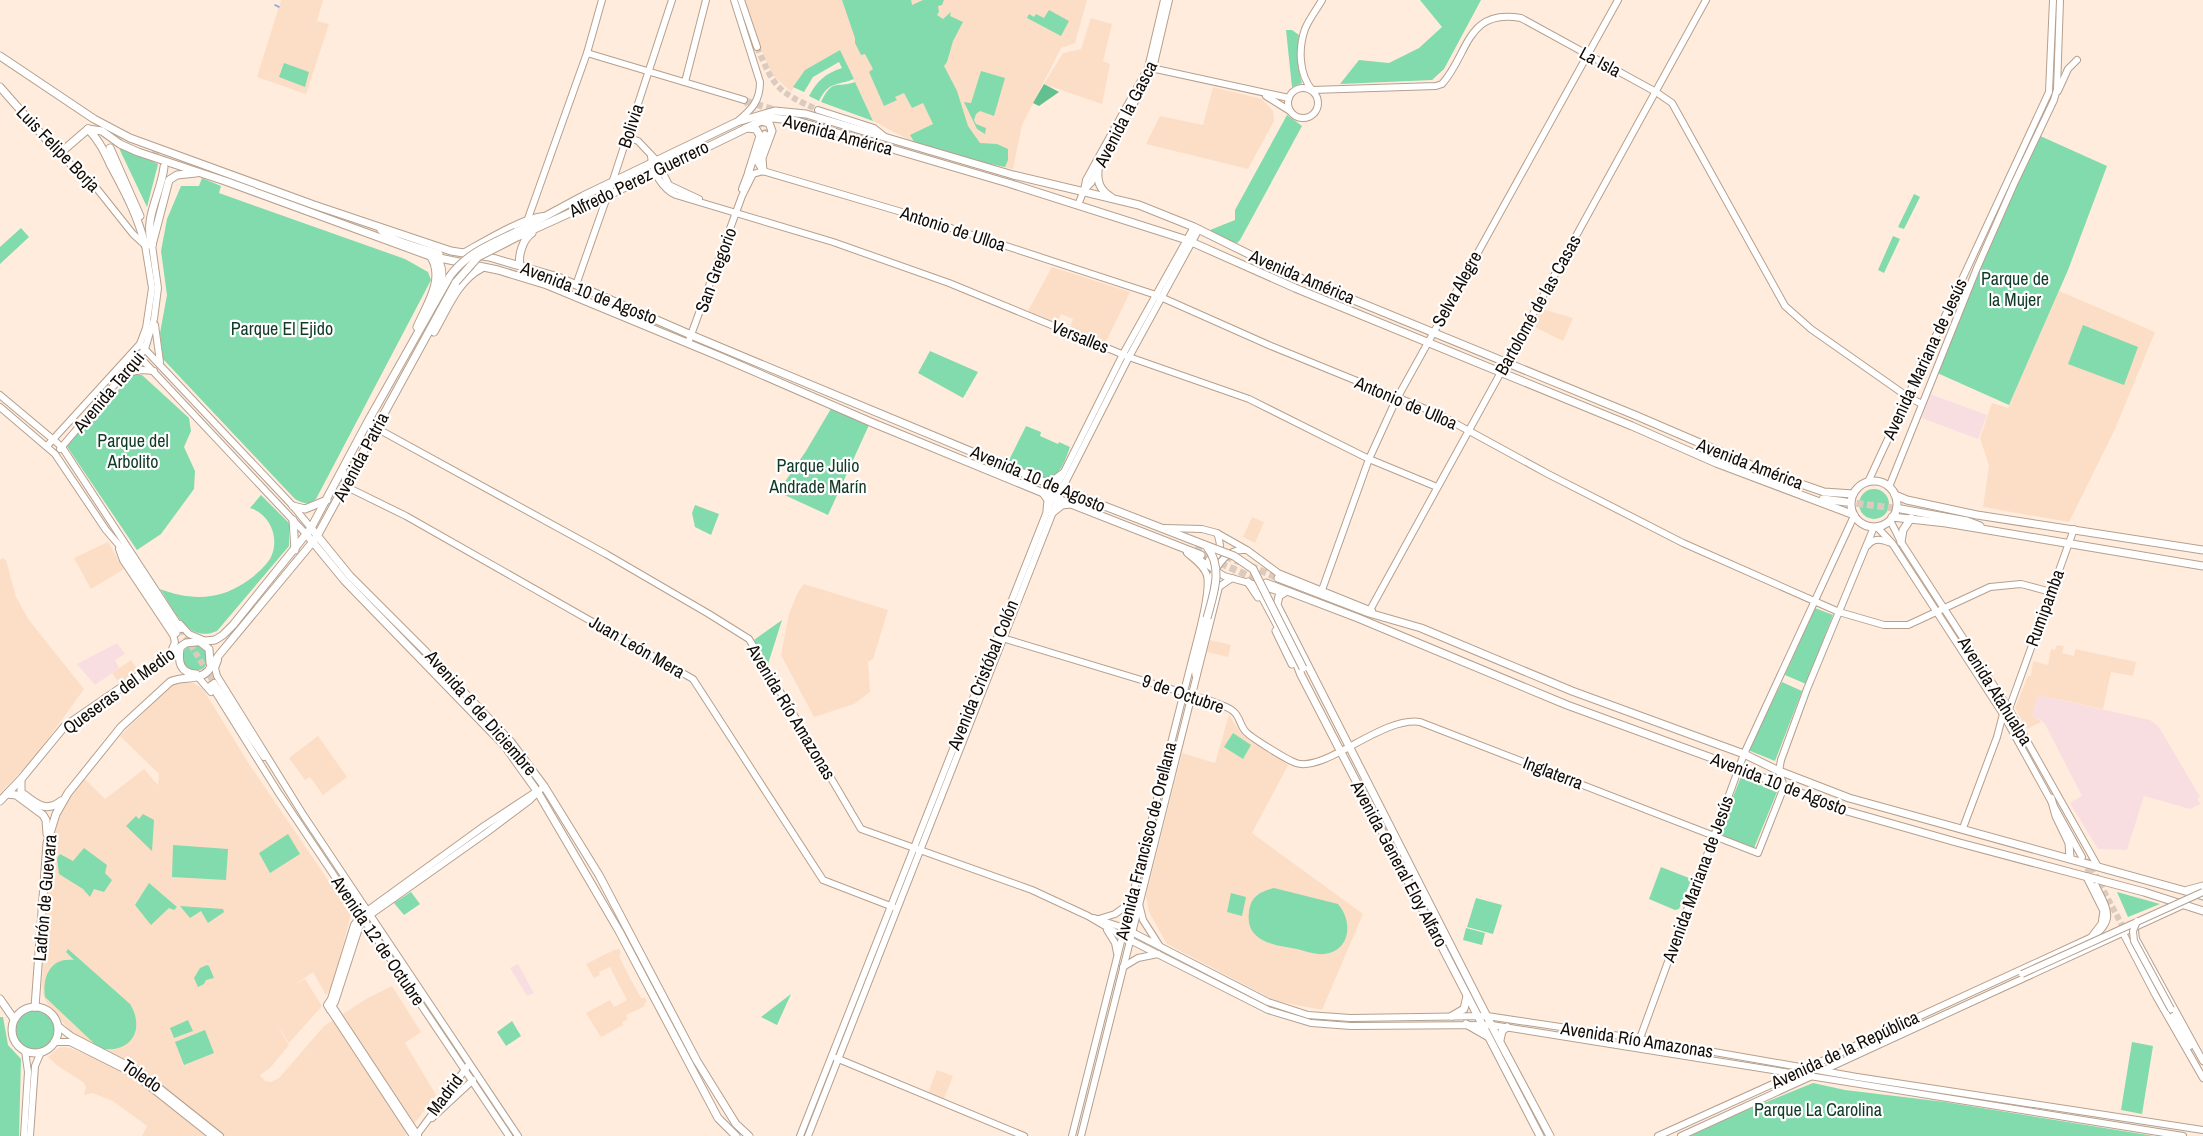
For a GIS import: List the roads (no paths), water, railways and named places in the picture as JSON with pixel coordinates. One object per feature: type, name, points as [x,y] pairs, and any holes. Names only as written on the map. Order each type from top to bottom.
[{"type":"main road","points":[[462,253],[526,224],[587,53],[602,0]]},
{"type":"main road","name":"Bolivia","points":[[576,285],[608,196],[672,0]]},
{"type":"main road","points":[[685,82],[706,0]]},
{"type":"main road","points":[[734,0],[760,81],[756,104],[737,122]]},
{"type":"main road","points":[[741,0],[757,47]]},
{"type":"main road","name":"Avenida la Gasca","points":[[1084,191],[1098,170],[1150,68],[1164,0]]},
{"type":"main road","name":"Avenida la Gasca","points":[[1161,22],[1169,0]]},
{"type":"main road","points":[[1319,102],[1303,77],[1302,46],[1305,29],[1322,0]]},
{"type":"main road","name":"Selva Alegre","points":[[1322,590],[1370,459],[1397,398],[1618,0]]},
{"type":"main road","name":"Bartolomé de las Casas","points":[[1370,610],[1706,0]]},
{"type":"main road","name":"Avenida Mariana de Jesús","points":[[1868,482],[2049,92],[2053,0]]},
{"type":"main road","name":"Avenida Mariana de Jesús","points":[[1889,487],[1977,268],[2054,100],[2057,89],[2060,0]]},
{"type":"main road","name":"La Isla","points":[[1312,90],[1442,84],[1478,26],[1502,16],[1521,18],[1656,92],[1675,106],[1785,306],[1811,329],[1908,397],[1922,404]]},
{"type":"main road","points":[[587,53],[744,100]]},
{"type":"main road","name":"Avenida 10 de Agosto","points":[[0,56],[94,118],[130,138],[452,251],[520,265],[576,285],[1196,545]]},
{"type":"main road","points":[[2054,100],[2068,69],[2077,60]]},
{"type":"main road","points":[[1150,68],[1289,98]]},
{"type":"main road","name":"Avenida la Gasca","points":[[1078,205],[1086,180],[1150,68]]},
{"type":"main road","name":"Luis Felipe Borja","points":[[0,87],[59,154],[94,185],[140,243],[149,245]]},
{"type":"main road","points":[[1290,111],[1289,98],[1297,89],[1312,90]]},
{"type":"main road","points":[[1263,94],[1298,117],[1307,118],[1315,113],[1319,102],[1331,89]]},
{"type":"main road","points":[[818,110],[874,128],[885,137]]},
{"type":"main road","name":"Avenida América","points":[[737,122],[766,113],[788,111],[822,117],[1008,174],[1139,205],[1197,228],[1283,271],[1772,474],[1824,492],[1853,494]]},
{"type":"main road","points":[[94,118],[97,125],[106,131],[131,145],[152,152]]},
{"type":"main road","name":"Avenida América","points":[[761,121],[773,118],[797,121],[1078,205],[1189,241],[1295,288],[1774,486],[1854,515]]},
{"type":"main road","points":[[761,121],[769,123],[772,131],[762,158],[763,171]]},
{"type":"main road","name":"Alfredo Perez Guerrero","points":[[517,234],[608,196],[761,121]]},
{"type":"main road","name":"Alfredo Perez Guerrero","points":[[517,234],[526,224],[549,219],[653,160],[737,122]]},
{"type":"main road","points":[[814,122],[895,149]]},
{"type":"main road","points":[[743,128],[756,129],[760,136],[749,171]]},
{"type":"main road","points":[[59,154],[88,129]]},
{"type":"main road","name":"Avenida 10 de Agosto","points":[[88,129],[99,130],[120,144],[138,152],[200,172],[373,236],[436,256],[547,285],[873,423],[1201,557],[1224,576],[1284,592],[1366,622]]},
{"type":"main road","name":"Avenida Tarqui","points":[[55,454],[146,349],[154,319],[158,288],[149,245],[131,203],[99,143],[88,129]]},
{"type":"main road","name":"San Gregorio","points":[[742,196],[749,171],[759,153],[765,134]]},
{"type":"main road","name":"Versalles","points":[[627,137],[638,141],[653,160],[670,192],[830,241],[949,283],[1126,356],[1249,399],[1370,459],[1437,487]]},
{"type":"main road","points":[[110,148],[138,207],[141,227]]},
{"type":"main road","points":[[759,153],[758,163],[763,171]]},
{"type":"main road","points":[[149,245],[149,223],[164,167]]},
{"type":"main road","points":[[1098,170],[1097,180],[1101,188],[1113,198]]},
{"type":"main road","name":"San Gregorio","points":[[688,343],[742,196],[753,174],[763,171]]},
{"type":"main road","name":"Antonio de Ulloa","points":[[763,171],[905,213],[1159,296],[1271,346],[1438,414],[1548,474],[1683,543],[1839,612],[1895,626],[1915,623],[1990,587],[2007,584],[2033,586],[2051,592]]},
{"type":"main road","name":"Avenida Tarqui","points":[[47,446],[140,344],[146,328],[152,288],[149,245],[169,180],[177,175],[200,172]]},
{"type":"main road","points":[[2007,181],[2014,184]]},
{"type":"main road","points":[[520,265],[519,260],[527,236],[547,226],[549,219]]},
{"type":"main road","points":[[373,236],[377,226],[386,235],[436,256],[442,277],[439,288],[417,327],[399,367]]},
{"type":"main road","name":"Avenida Cristóbal Colón","points":[[1059,488],[1062,474],[1197,228]]},
{"type":"main road","name":"Avenida Patria","points":[[207,641],[218,639],[225,633],[309,532],[399,367],[453,280],[478,257],[517,234]]},
{"type":"main road","points":[[410,364],[417,358],[461,285],[470,275],[483,268]]},
{"type":"main road","name":"Avenida Patria","points":[[198,677],[209,667],[315,539],[347,483],[453,280]]},
{"type":"main road","points":[[154,319],[158,355],[163,368]]},
{"type":"main road","name":"Avenida 6 de Diciembre","points":[[140,344],[293,506],[344,580],[504,745],[541,788],[605,885],[697,1061],[736,1124],[749,1136]]},
{"type":"main road","name":"Avenida 6 de Diciembre","points":[[134,351],[293,520],[309,532]]},
{"type":"main road","name":"Avenida Cristóbal Colón","points":[[800,1136],[835,1057],[895,907],[1059,488],[1126,356]]},
{"type":"main road","points":[[123,374],[133,371],[155,372]]},
{"type":"main road","points":[[0,395],[62,447],[184,630],[207,641]]},
{"type":"main road","points":[[0,407],[55,454],[178,631]]},
{"type":"main road","name":"Avenida Río Amazonas","points":[[367,423],[603,553],[749,639],[861,830],[1010,881],[1088,916],[1129,940],[1160,951],[1268,1002],[1308,1015],[1350,1018],[1487,1016],[1640,1039],[1857,1077],[2203,1130]]},
{"type":"main road","points":[[343,469],[347,483]]},
{"type":"main road","points":[[1045,482],[1054,480],[1062,474]]},
{"type":"main road","points":[[1772,474],[1834,500],[1846,502]]},
{"type":"main road","points":[[1875,527],[1862,523],[1851,508],[1853,494],[1868,482],[1879,482],[1889,487],[1895,495],[1907,500],[1947,509],[2203,550]]},
{"type":"main road","name":"Juan León Mera","points":[[347,483],[351,489],[406,516],[693,679],[822,880],[895,907]]},
{"type":"main road","points":[[1774,486],[1830,501],[1834,500]]},
{"type":"main road","points":[[1043,493],[1048,500],[1050,511],[1070,504]]},
{"type":"main road","points":[[1784,787],[1779,771],[1781,760],[1806,691],[1875,527],[1891,518],[1896,510],[1895,495]]},
{"type":"main road","points":[[293,506],[305,509],[327,500]]},
{"type":"main road","points":[[1901,510],[1967,521],[1994,531]]},
{"type":"main road","name":"Avenida Mariana de Jesús","points":[[1636,1048],[1744,754],[1854,515]]},
{"type":"main road","points":[[1891,518],[1911,518],[2203,566]]},
{"type":"main road","name":"Avenida Atahualpa","points":[[1891,518],[1941,610],[2006,711],[2016,722],[2097,865]]},
{"type":"main road","points":[[1902,542],[1903,530],[1911,518]]},
{"type":"main road","points":[[1967,521],[2007,519]]},
{"type":"main road","points":[[293,520],[295,551]]},
{"type":"main road","points":[[306,552],[324,549],[326,521]]},
{"type":"main road","name":"Avenida 10 de Agosto","points":[[1147,524],[1162,528],[1202,529],[1217,533],[1247,550],[1274,571],[1562,686],[1744,754],[1779,771],[1849,798],[2203,894]]},
{"type":"main road","name":"Avenida Atahualpa","points":[[1875,527],[1892,543],[2000,696],[2013,731],[2084,858],[2036,764]]},
{"type":"main road","points":[[1162,528],[1234,555],[1253,569],[1302,672]]},
{"type":"main road","name":"Rumipamba","points":[[1963,828],[2074,529]]},
{"type":"main road","name":"Avenida 10 de Agosto","points":[[1138,531],[1201,557]]},
{"type":"main road","points":[[1201,557],[1215,558],[1220,553],[1217,533]]},
{"type":"main road","points":[[1865,548],[1873,540],[1892,543]]},
{"type":"main road","points":[[117,545],[123,560],[173,635],[175,642],[170,655]]},
{"type":"main road","points":[[1196,675],[1195,667],[1216,577],[1215,562],[1205,545]]},
{"type":"main road","points":[[128,547],[178,631]]},
{"type":"main road","points":[[1224,576],[1221,562],[1229,553],[1236,550],[1247,550]]},
{"type":"main road","points":[[1187,553],[1201,564],[1206,573],[1208,590],[1213,588],[1216,598]]},
{"type":"main road","name":"Avenida Francisco de Orellana","points":[[1072,1136],[1208,590],[1215,570],[1221,562]]},
{"type":"main road","name":"Avenida Francisco de Orellana","points":[[1082,1136],[1216,598],[1219,587],[1232,578]]},
{"type":"main road","name":"Avenida 10 de Agosto","points":[[1278,578],[1369,613],[1395,620]]},
{"type":"main road","points":[[1248,582],[1266,610],[1293,666],[1317,685]]},
{"type":"main road","name":"Avenida 10 de Agosto","points":[[1266,583],[1566,705],[1739,768],[1840,809],[2203,911]]},
{"type":"main road","name":"Avenida General Eloy Alfaro","points":[[1259,591],[1540,1136]]},
{"type":"main road","points":[[1284,592],[1277,600],[1277,605],[1317,685]]},
{"type":"main road","name":"9 de Octubre","points":[[1001,637],[1183,692],[1234,711],[1246,732],[1296,763],[1317,763],[1349,747]]},
{"type":"main road","points":[[195,640],[207,641]]},
{"type":"main road","points":[[180,649],[179,662],[184,670],[193,674],[209,667],[211,654],[208,647],[195,640]]},
{"type":"main road","name":"Queseras del Medio","points":[[0,801],[64,727],[186,643],[195,640]]},
{"type":"main road","name":"Avenida 12 de Octubre","points":[[230,642],[217,662],[215,672],[304,817],[518,1136]]},
{"type":"main road","name":"Avenida 12 de Octubre","points":[[198,677],[249,745]]},
{"type":"main road","name":"Ladrón de Guevara","points":[[35,1006],[47,843],[62,800],[121,726],[170,682],[180,678],[198,677]]},
{"type":"main road","name":"Avenida 12 de Octubre","points":[[268,761],[214,683],[249,745],[289,808],[509,1136]]},
{"type":"main road","name":"Avenida General Eloy Alfaro","points":[[1317,685],[1550,1136]]},
{"type":"main road","points":[[2000,696],[2006,696],[2016,688]]},
{"type":"main road","name":"Inglaterra","points":[[1349,747],[1401,723],[1420,722],[1758,853],[1784,787]]},
{"type":"main road","points":[[2016,722],[2036,764]]},
{"type":"main road","points":[[1997,737],[2004,728],[2013,731],[2020,737],[2036,764]]},
{"type":"main road","points":[[22,778],[21,792],[41,806],[51,807],[62,800]]},
{"type":"main road","points":[[417,1134],[330,1006],[362,918],[484,826],[541,788]]},
{"type":"main road","name":"Avenida 6 de Diciembre","points":[[541,788],[718,1118],[735,1136]]},
{"type":"main road","points":[[7,794],[16,795],[45,817],[47,843]]},
{"type":"main road","points":[[2051,798],[2056,816],[2069,843],[2070,858]]},
{"type":"main road","points":[[289,808],[298,817],[304,817]]},
{"type":"main road","points":[[314,846],[319,845],[327,850]]},
{"type":"main road","points":[[1137,875],[1145,877]]},
{"type":"main road","points":[[2086,877],[2104,909],[2102,924],[2092,937]]},
{"type":"main road","points":[[2092,937],[2104,927],[2108,917],[2096,886]]},
{"type":"main road","points":[[2185,890],[2195,890],[2203,886]]},
{"type":"main road","name":"Avenida de la República","points":[[1658,1136],[1807,1068],[2123,933],[2137,924],[2203,894]]},
{"type":"main road","points":[[1123,968],[1138,958],[1160,951],[1143,920],[1139,902]]},
{"type":"main road","points":[[1099,919],[1115,914],[1130,903]]},
{"type":"main road","name":"Avenida de la República","points":[[1681,1136],[1823,1071],[2021,974],[2183,905]]},
{"type":"main road","name":"Avenida Río Amazonas","points":[[1088,916],[1124,928],[1160,951],[1268,1010],[1311,1023],[1351,1026],[1492,1025],[2183,1136]]},
{"type":"main road","points":[[2137,924],[2133,938],[2170,1010],[2184,1027]]},
{"type":"main road","points":[[2137,924],[2136,939],[2203,1061]]},
{"type":"main road","points":[[1105,927],[1115,943],[1117,957]]},
{"type":"main road","points":[[2123,933],[2203,1078]]},
{"type":"main road","name":"Avenida de la República","points":[[2002,983],[2092,937]]},
{"type":"main road","points":[[2130,939],[2203,1067]]},
{"type":"main road","points":[[2075,945],[2075,951],[2079,952]]},
{"type":"main road","points":[[2065,949],[2070,953],[2066,958]]},
{"type":"main road","points":[[1452,1016],[1464,1009],[1467,996]]},
{"type":"main road","points":[[0,999],[14,1019]]},
{"type":"main road","points":[[24,1136],[28,1072],[25,1051],[15,1041],[12,1034],[14,1019],[23,1010],[35,1006],[48,1010],[58,1026],[54,1042],[41,1052],[35,1066],[30,1136]]},
{"type":"main road","points":[[2170,1010],[2173,1024]]},
{"type":"main road","points":[[1466,1024],[1478,1029],[1489,1038]]},
{"type":"main road","name":"Toledo","points":[[58,1026],[71,1036],[137,1070],[220,1136]]},
{"type":"main road","points":[[1500,1042],[1502,1031],[1507,1027]]},
{"type":"main road","name":"Toledo","points":[[54,1042],[70,1042],[134,1074],[212,1136]]},
{"type":"main road","points":[[25,1051],[41,1052]]},
{"type":"main road","points":[[835,1057],[1024,1136]]},
{"type":"main road","name":"Avenida Cristóbal Colón","points":[[808,1136],[835,1057]]},
{"type":"main road","points":[[1846,1060],[1846,1071],[1857,1077]]},
{"type":"main road","name":"Madrid","points":[[417,1134],[470,1063]]},
{"type":"main road","points":[[1768,1068],[1775,1075],[1773,1084]]},
{"type":"main road","name":"Madrid","points":[[417,1134],[478,1076]]},
{"type":"main road","points":[[1082,1098],[1086,1101],[1087,1112]]},
{"type":"waterway","points":[[275,5],[279,7]]},
{"type":"tunnel","points":[[757,47],[768,72],[779,87],[785,93],[818,110]]},
{"type":"tunnel","points":[[744,100],[760,119],[765,134]]},
{"type":"tunnel","points":[[746,101],[778,111]]},
{"type":"tunnel","points":[[791,115],[814,121]]},
{"type":"tunnel","points":[[152,152],[161,156],[164,164]]},
{"type":"tunnel","points":[[1846,502],[1901,509]]},
{"type":"tunnel","points":[[1196,545],[1240,562]]},
{"type":"tunnel","points":[[1201,555],[1261,581]]},
{"type":"tunnel","points":[[1250,566],[1278,578]]},
{"type":"tunnel","points":[[181,629],[214,683]]},
{"type":"tunnel","points":[[2087,859],[2125,931]]},
{"type":"tunnel","points":[[2083,860],[2093,880]]},
{"type":"park label","name":"Parque de la Mujer","points":[[2015,289]]},
{"type":"park label","name":"Parque El Ejido","points":[[282,329]]},
{"type":"park label","name":"Parque del Arbolito","points":[[133,451]]},
{"type":"park label","name":"Parque Julio Andrade Marín","points":[[818,476]]},
{"type":"park label","name":"Parque La Carolina","points":[[1818,1110]]}]
